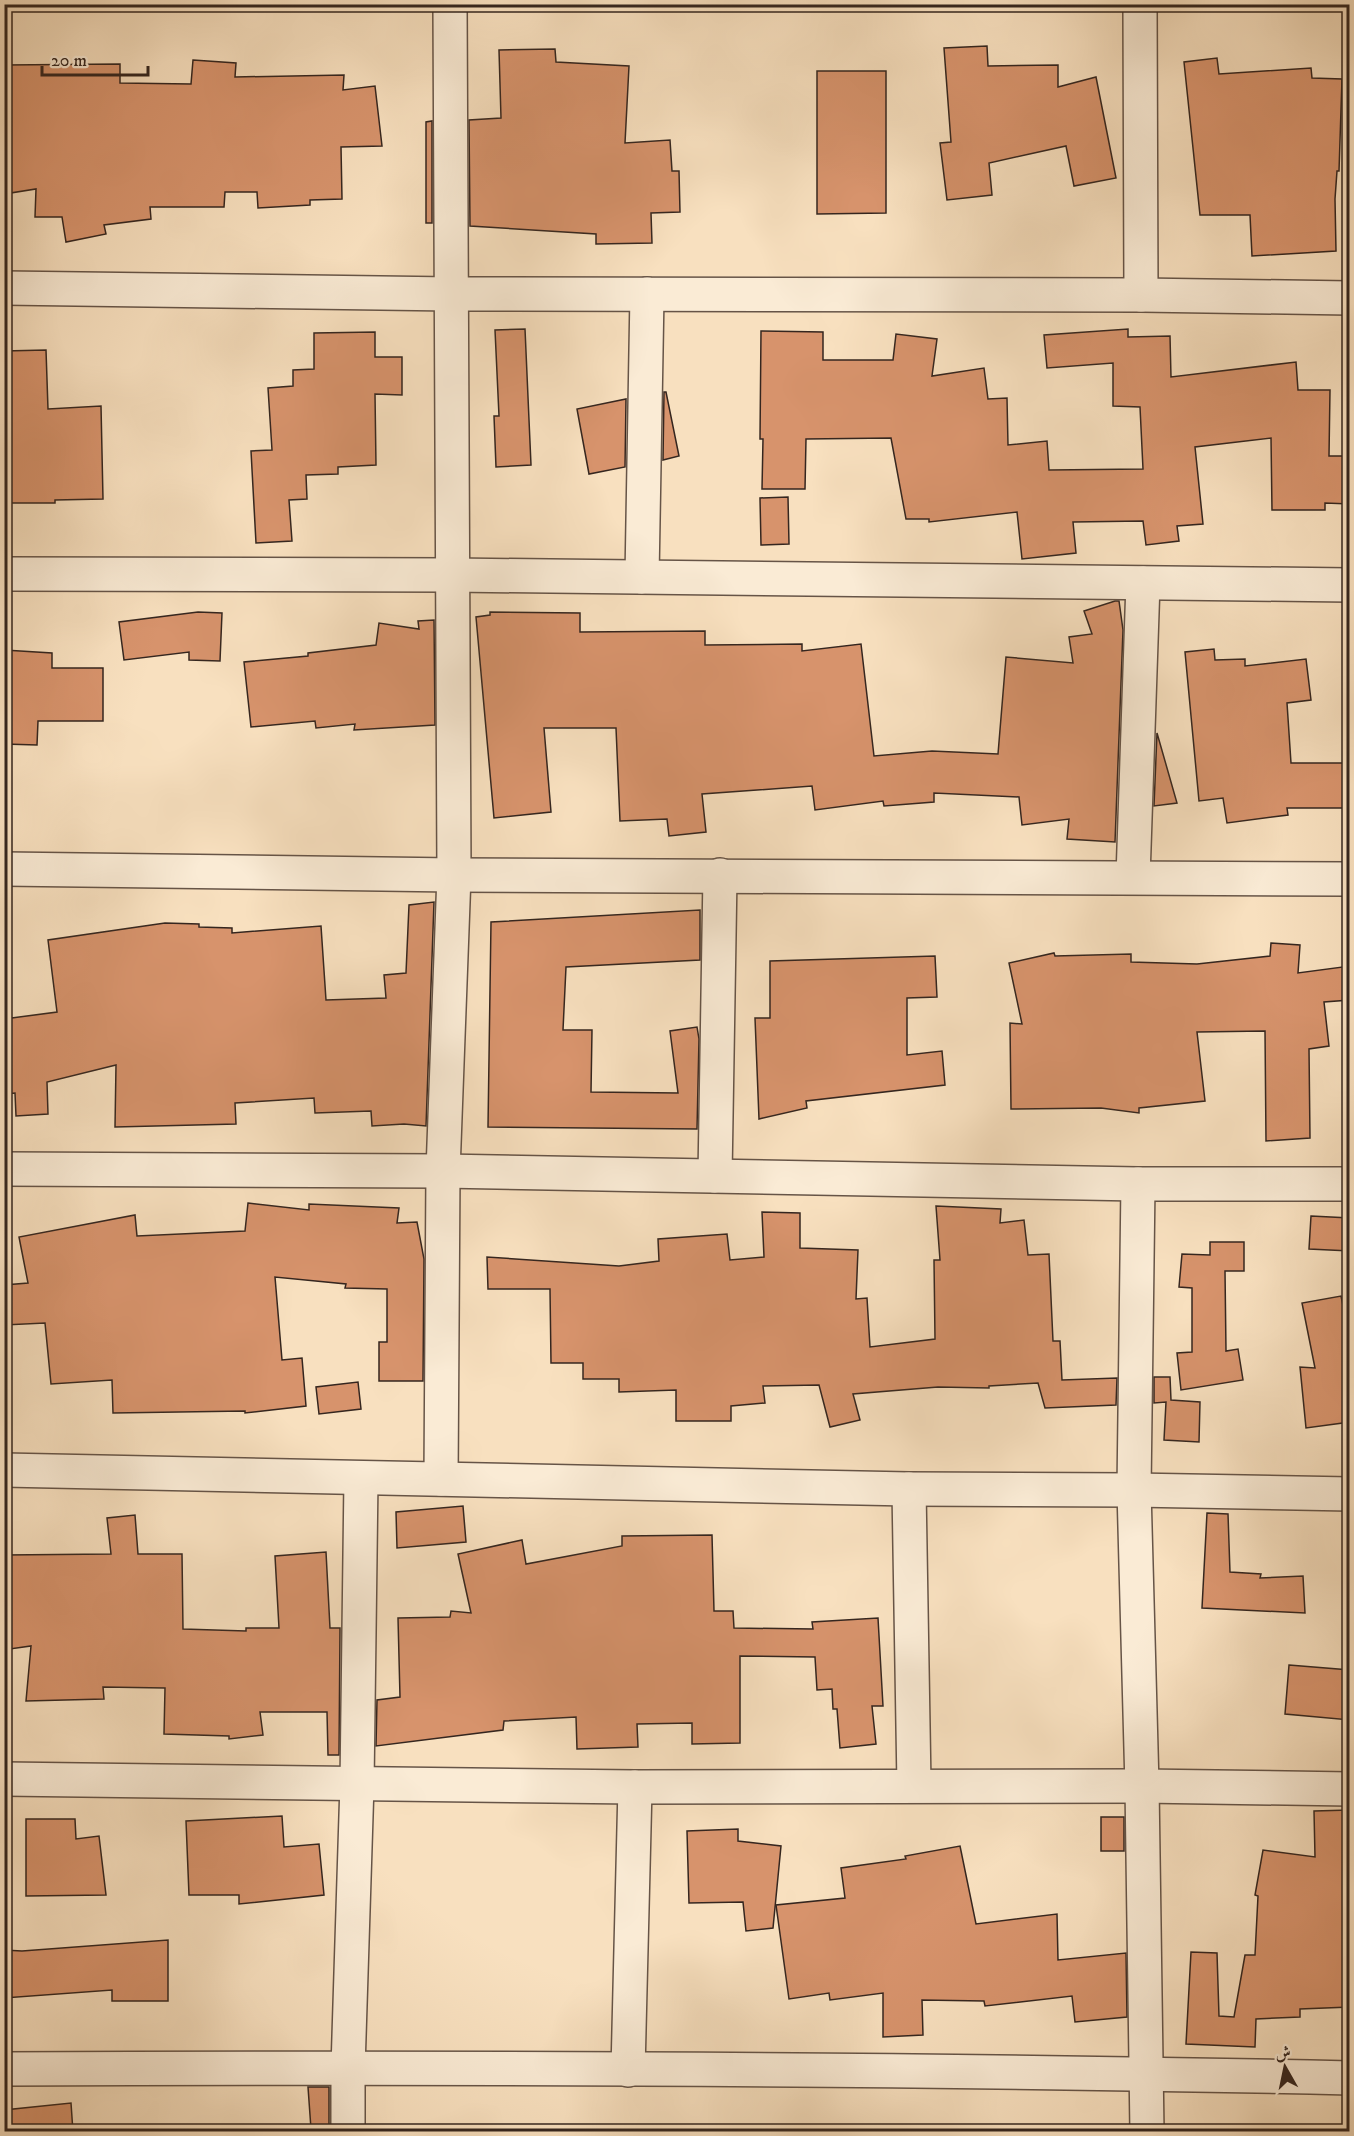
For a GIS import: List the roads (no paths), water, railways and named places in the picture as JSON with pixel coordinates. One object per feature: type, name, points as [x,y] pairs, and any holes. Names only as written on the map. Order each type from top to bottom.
[{"type":"street","points":[[441,1479],[443,1171],[454,875],[450,4]]},
{"type":"street","points":[[1140,4],[1141,295]]},
{"type":"street","points":[[4,288],[452,294],[1141,295],[1350,298]]},
{"type":"street","points":[[642,577],[647,294]]},
{"type":"street","points":[[4,574],[452,574],[1350,585]]},
{"type":"street","points":[[1133,877],[1143,582]]},
{"type":"street","points":[[4,869],[454,875],[1350,879]]},
{"type":"street","points":[[715,1176],[720,875]]},
{"type":"street","points":[[4,1169],[443,1171],[1138,1184],[1350,1184]]},
{"type":"street","points":[[1138,1184],[1134,1490],[1142,1786],[1147,2132]]},
{"type":"street","points":[[4,1470],[909,1489],[1350,1494]]},
{"type":"street","points":[[348,2132],[357,1784],[361,1479]]},
{"type":"street","points":[[909,1489],[914,1785]]},
{"type":"street","points":[[4,1779],[635,1787],[914,1785],[1350,1789]]},
{"type":"street","points":[[627,2070],[635,1787]]},
{"type":"street","points":[[4,2069],[348,2068],[1146,2073],[1350,2078]]}]
